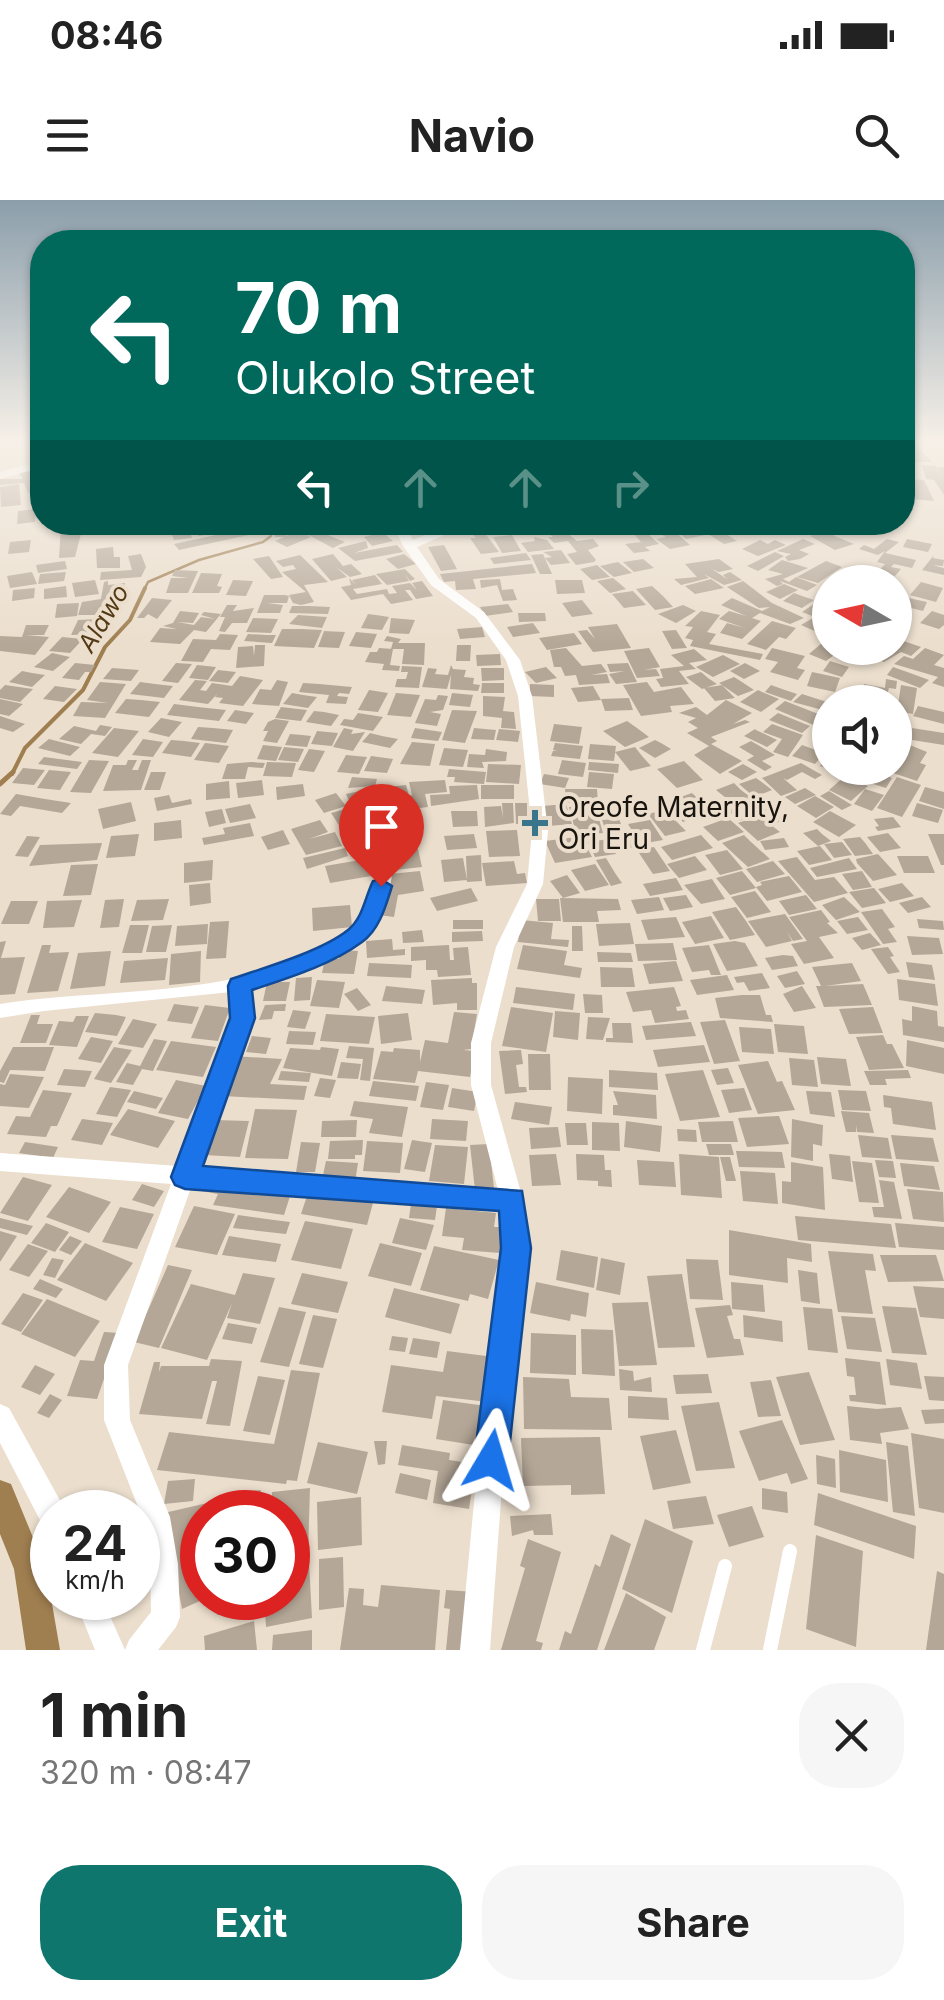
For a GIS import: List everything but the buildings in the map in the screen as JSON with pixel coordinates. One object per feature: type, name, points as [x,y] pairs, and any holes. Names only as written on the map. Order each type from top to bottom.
[{"type":"street","points":[[404,535],[436,582],[480,615],[501,639],[525,696],[540,832],[535,884],[505,948],[481,1043],[481,1085],[512,1200],[516,1248],[491,1460],[475,1650]]},
{"type":"street","points":[[409,546],[436,535]]},
{"type":"street","points":[[0,1010],[240,986],[291,968],[356,935],[371,916],[381,886],[389,844],[383,809]]},
{"type":"street","points":[[139,1650],[166,1618],[164,1564],[156,1517],[117,1420],[116,1366],[242,1018],[240,986]]},
{"type":"street","points":[[0,1162],[512,1200]]},
{"type":"street","points":[[0,1417],[39,1490]]},
{"type":"street","points":[[97,1620],[110,1650]]},
{"type":"lane","points":[[770,1650],[790,1552]]},
{"type":"lane","points":[[703,1650],[725,1566]]},
{"type":"waterway","name":"Alawo","points":[[145,588],[148,582],[199,560],[263,542],[271,535]]},
{"type":"waterway","name":"Alawo","points":[[13,772],[25,748],[83,690],[105,647],[130,620],[145,588]]},
{"type":"waterway","name":"Alawo","points":[[0,784],[13,772]]},
{"type":"waterway","points":[[0,1495],[30,1569],[43,1650]]},
{"type":"place","name":"Oreofe Maternity, Ori Eru","points":[[535,823]]},
{"type":"route","points":[[381,886],[371,916],[356,935],[291,968],[240,986],[242,1018],[185,1177],[512,1200],[516,1248],[491,1460]]}]
